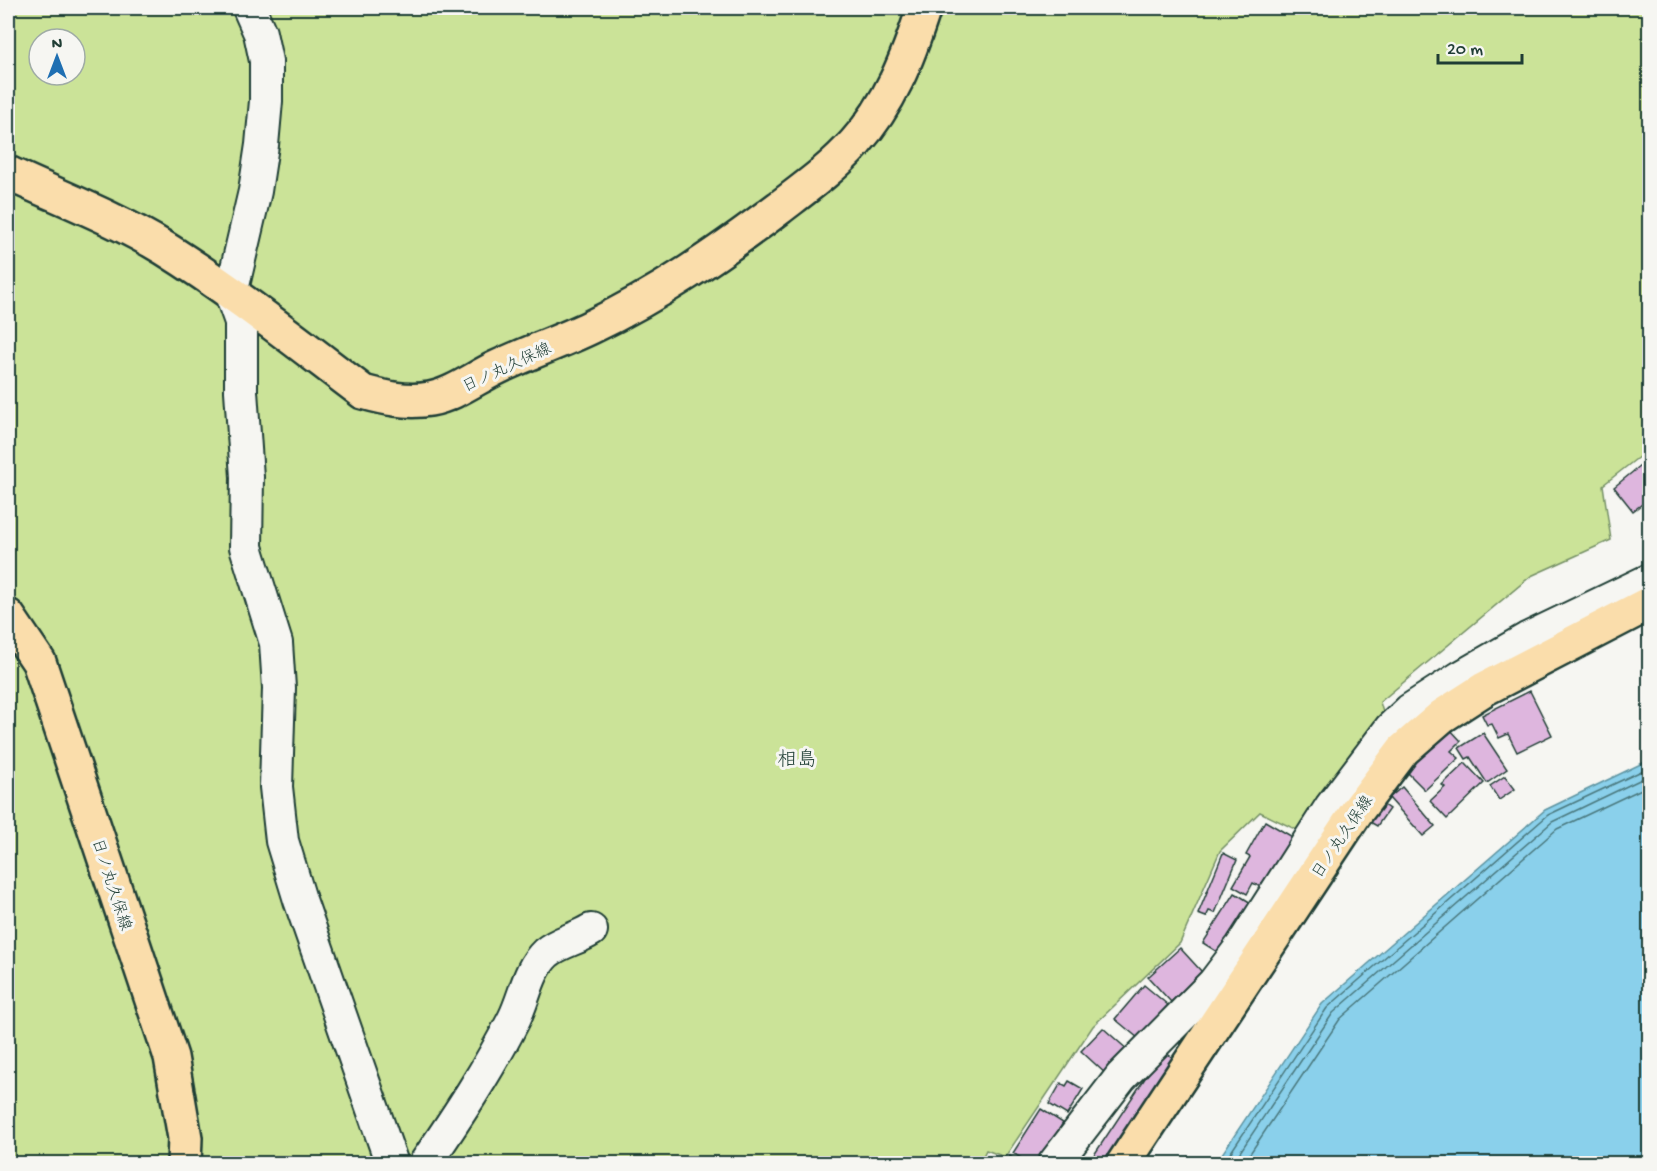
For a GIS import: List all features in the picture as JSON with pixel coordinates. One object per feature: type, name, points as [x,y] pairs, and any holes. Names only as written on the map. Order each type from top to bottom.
[{"type":"main road","name":"日ノ丸久保線","points":[[8,173],[115,222],[163,247],[231,294],[363,392],[386,399],[432,399],[591,327],[659,291],[725,249],[803,189],[842,156],[876,117],[894,87],[910,52],[924,8]]},
{"type":"main road","name":"日ノ丸久保線","points":[[1123,1164],[1223,992],[1403,750],[1442,716],[1484,689],[1650,603]]},
{"type":"main road","name":"日ノ丸久保線","points":[[8,616],[39,662],[171,1057],[184,1138],[184,1164]]},
{"type":"street","points":[[249,8],[260,33],[266,61],[266,101],[255,191],[231,294],[241,322],[241,391],[247,477],[246,547],[276,644],[279,698],[276,787],[282,841],[392,1164]]},
{"type":"street","points":[[1054,1164],[1121,1077],[1223,992],[1242,946],[1331,807],[1391,728],[1410,710],[1527,639],[1650,580]]},
{"type":"street","points":[[425,1164],[491,1062],[515,1017],[539,961],[547,952],[562,943],[591,930]]},
{"type":"green space","points":[[8,8],[1649,8],[1649,449],[1603,485],[1611,540],[1531,576],[1380,702],[1386,723],[1303,833],[1260,812],[1220,851],[1180,943],[1093,1026],[1005,1157],[986,1150],[979,1164],[8,1163]]},
{"type":"water","points":[[1649,760],[1649,1163],[1216,1163],[1322,1004],[1545,810]]},
{"type":"building","points":[[1650,458],[1650,498],[1633,511],[1614,487]]},
{"type":"building","points":[[1530,691],[1552,735],[1517,752],[1508,734],[1499,738],[1492,724],[1487,725],[1482,715]]},
{"type":"building","points":[[1449,728],[1461,741],[1451,751],[1459,758],[1425,790],[1405,770]]},
{"type":"building","points":[[1483,733],[1507,769],[1487,783],[1470,757],[1466,759],[1459,748]]},
{"type":"building","points":[[1465,763],[1484,783],[1447,819],[1430,801],[1445,787],[1442,785]]},
{"type":"building","points":[[1505,776],[1515,789],[1499,800],[1490,786]]},
{"type":"building","points":[[1402,787],[1435,826],[1423,836],[1389,798]]},
{"type":"building","points":[[1382,804],[1389,809],[1377,826],[1370,822]]},
{"type":"building","points":[[1265,821],[1296,839],[1262,888],[1253,883],[1247,894],[1233,886],[1250,857],[1246,855]]},
{"type":"building","points":[[1223,853],[1237,860],[1215,913],[1209,911],[1206,917],[1198,914]]},
{"type":"building","points":[[1235,893],[1256,906],[1219,953],[1203,943]]},
{"type":"building","points":[[1180,948],[1202,972],[1171,1002],[1148,977]]},
{"type":"building","points":[[1144,985],[1168,1005],[1138,1038],[1115,1019]]},
{"type":"building","points":[[1103,1028],[1129,1051],[1107,1075],[1081,1051]]},
{"type":"building","points":[[1163,1051],[1176,1060],[1106,1164],[1088,1164]]},
{"type":"building","points":[[1069,1081],[1083,1089],[1067,1115],[1049,1104],[1061,1083],[1066,1086]]},
{"type":"building","points":[[1041,1109],[1063,1123],[1037,1164],[1030,1164],[1013,1153]]},
{"type":"building","points":[[1010,1156],[1022,1164],[1006,1164]]},
{"type":"district","name":"相島","points":[[797,758]]}]
